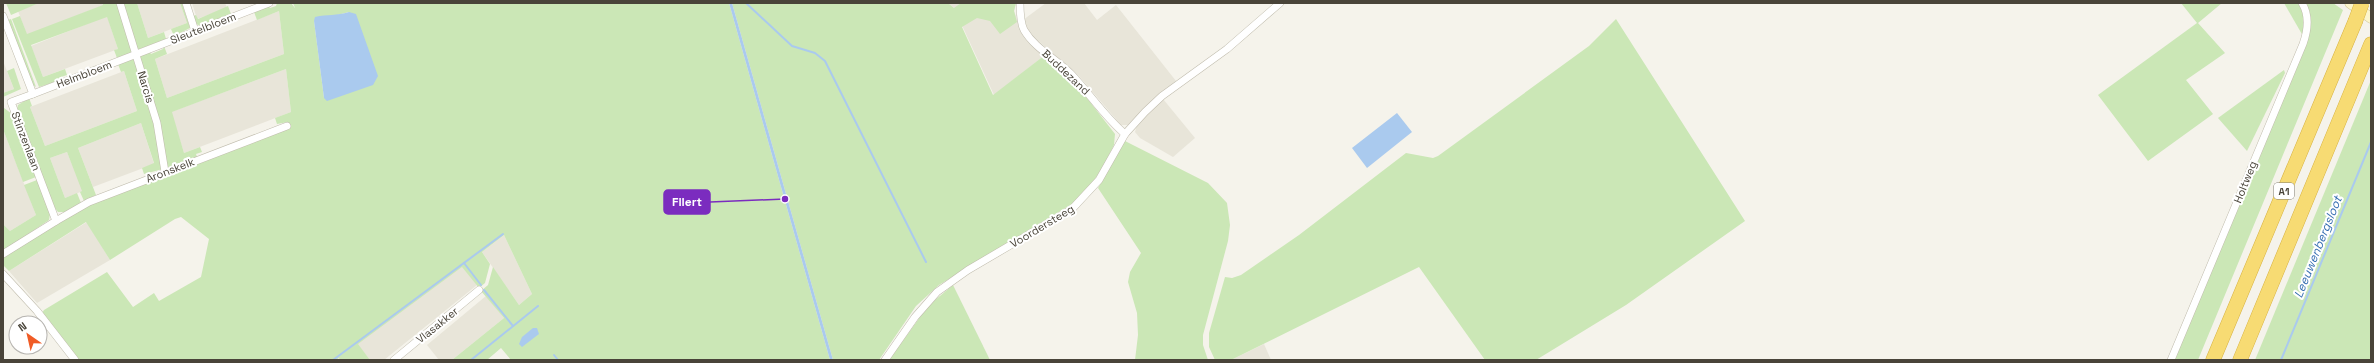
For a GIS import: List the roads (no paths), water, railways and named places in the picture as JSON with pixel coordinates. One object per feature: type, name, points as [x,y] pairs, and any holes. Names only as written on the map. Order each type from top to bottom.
[{"type":"highway","name":"A1","points":[[2213,360],[2362,3]]},
{"type":"highway","name":"A1","points":[[2240,360],[2371,44]]},
{"type":"main road","points":[[2350,3],[2371,18]]},
{"type":"street","name":"Narcis","points":[[120,3],[156,123],[165,172]]},
{"type":"street","points":[[186,3],[195,31]]},
{"type":"street","name":"Sleutelbloem","points":[[136,54],[269,3]]},
{"type":"street","name":"Buddezand","points":[[1020,3],[1020,18],[1024,30],[1033,41],[1070,73],[1113,124],[1125,134]]},
{"type":"street","name":"Voordersteeg","points":[[885,360],[915,317],[937,292],[968,270],[1061,216],[1081,202],[1107,170],[1125,134],[1162,96],[1227,49],[1280,3]]},
{"type":"street","name":"Holtweg","points":[[2171,360],[2303,44],[2308,26],[2306,11],[2302,3]]},
{"type":"street","points":[[3,16],[32,94]]},
{"type":"street","name":"Helmbloem","points":[[32,94],[136,54]]},
{"type":"street","name":"Stinzenlaan","points":[[32,94],[7,104],[56,221]]},
{"type":"street","name":"Aronskelk","points":[[56,221],[89,202],[287,126]]},
{"type":"street","points":[[3,254],[56,221]]},
{"type":"street","points":[[3,274],[36,311],[75,360]]},
{"type":"street","name":"Vlasakker","points":[[394,360],[479,290]]},
{"type":"water","points":[[729,3],[732,3],[833,360],[830,360]]},
{"type":"water","points":[[349,12],[356,14],[378,76],[373,85],[327,101],[324,98],[314,21],[315,17]]},
{"type":"water","points":[[1397,113],[1412,132],[1367,168],[1352,148]]},
{"type":"water","points":[[533,328],[537,328],[539,334],[522,347],[519,344],[522,337]]},
{"type":"waterway","points":[[746,3],[792,46],[815,53],[825,61],[926,262]]},
{"type":"waterway","name":"Leeuwenbergsloot","points":[[2281,360],[2371,142]]},
{"type":"waterway","points":[[333,360],[503,234]]},
{"type":"waterway","points":[[464,263],[481,285]]},
{"type":"waterway","points":[[484,290],[513,326]]},
{"type":"waterway","points":[[471,360],[538,306]]},
{"type":"waterway","points":[[554,355],[558,360]]},
{"type":"place","name":"Fliert","points":[[785,199]]}]
